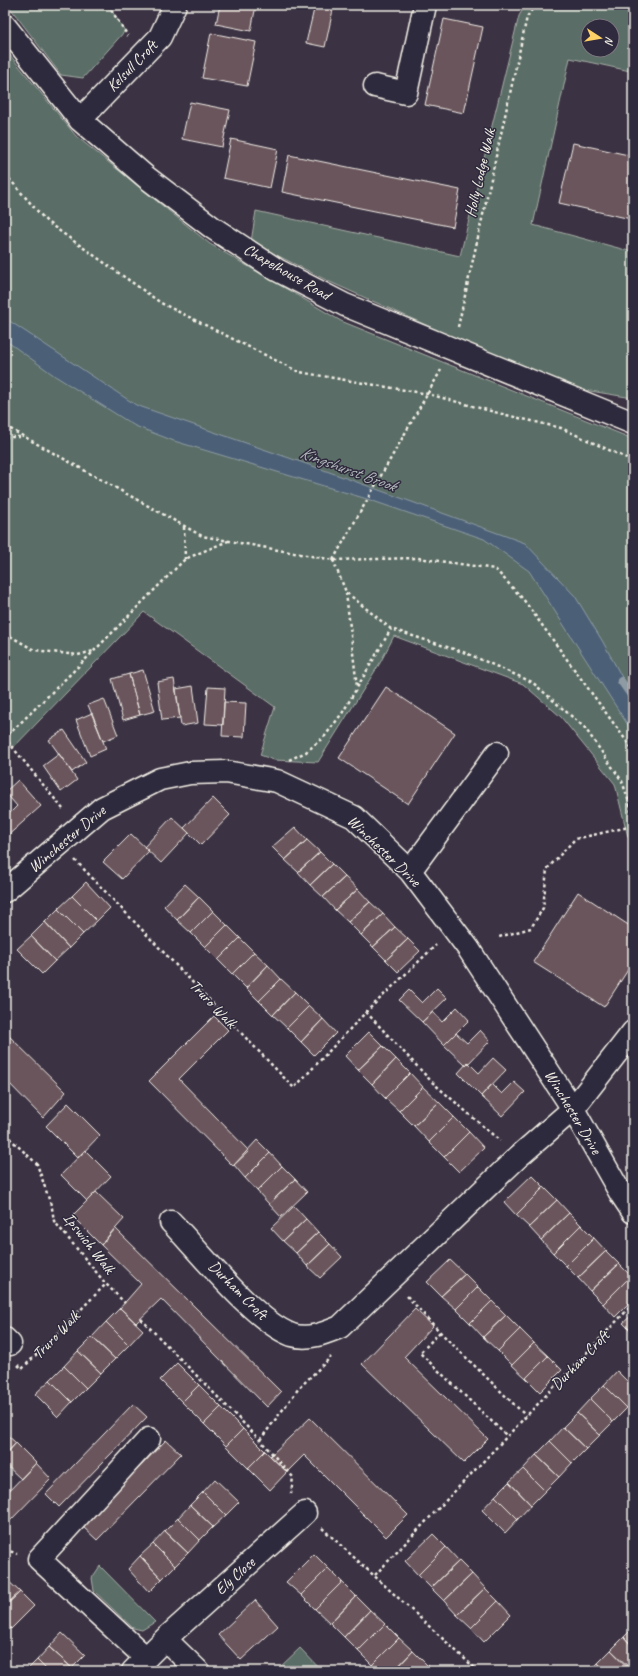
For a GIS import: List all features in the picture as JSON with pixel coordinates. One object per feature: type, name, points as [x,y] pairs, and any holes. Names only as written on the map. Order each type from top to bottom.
[{"type":"street","name":"Kelsull Croft","points":[[80,120],[160,37],[175,5]]},
{"type":"street","points":[[375,86],[406,93],[425,5]]},
{"type":"street","name":"Chapelhouse Road","points":[[5,26],[80,120],[146,177],[213,228],[277,270],[345,305],[633,422]]},
{"type":"street","points":[[410,871],[497,753]]},
{"type":"street","name":"Winchester Drive","points":[[5,891],[102,808],[160,779],[190,773],[226,772],[277,781],[354,817],[410,871],[468,948],[573,1109],[621,1194],[633,1212]]},
{"type":"street","name":"Durham Croft","points":[[172,1222],[268,1322],[293,1335],[314,1337],[340,1327],[518,1157],[573,1109],[633,1032]]},
{"type":"street","name":"Ely Close","points":[[149,1439],[39,1558],[139,1664],[305,1513]]},
{"type":"street","points":[[165,1640],[198,1671]]},
{"type":"path","points":[[108,5],[142,56]]},
{"type":"path","name":"Holly Lodge Walk","points":[[453,349],[527,17],[535,5]]},
{"type":"path","points":[[630,71],[632,5]]},
{"type":"path","points":[[5,174],[47,222],[161,303],[299,372],[428,394],[561,428],[633,461]]},
{"type":"path","points":[[357,687],[346,592],[333,560],[353,522],[428,394]]},
{"type":"path","points":[[5,426],[202,536],[333,560],[418,558],[495,569],[523,599],[633,750]]},
{"type":"path","points":[[5,437],[23,437]]},
{"type":"path","points":[[184,527],[185,559]]},
{"type":"path","points":[[78,827],[5,738],[185,559],[228,541]]},
{"type":"path","points":[[346,592],[391,629],[466,653],[532,682],[585,728],[622,780],[630,805],[633,826],[575,839],[547,869],[543,908],[531,928],[499,937]]},
{"type":"path","points":[[277,781],[281,764],[306,752],[325,736],[343,712],[391,629]]},
{"type":"path","points":[[5,633],[34,650],[78,655],[94,651]]},
{"type":"path","name":"Truro Walk","points":[[60,844],[294,1088],[366,1012],[453,929]]},
{"type":"path","points":[[366,1012],[432,1082],[518,1157]]},
{"type":"path","name":"Ipswich Walk","points":[[5,1134],[37,1164],[52,1208],[54,1221],[106,1284],[125,1303]]},
{"type":"path","points":[[391,1279],[440,1332],[526,1416]]},
{"type":"path","name":"Truro Walk","points":[[16,1364],[22,1369],[106,1284]]},
{"type":"path","name":"Durham Croft","points":[[375,1575],[633,1304]]},
{"type":"path","points":[[260,1440],[299,1388],[338,1351],[340,1327]]},
{"type":"path","points":[[440,1332],[420,1353],[507,1436]]},
{"type":"green space","points":[[8,5],[108,5],[125,31],[83,78],[61,75]]},
{"type":"green space","points":[[525,5],[633,5],[633,55],[630,71],[570,58],[533,225],[633,252],[633,398],[578,389],[455,338],[330,282],[251,242],[256,211],[460,256],[519,16]]},
{"type":"green space","points":[[5,49],[76,136],[210,244],[341,321],[633,439],[633,843],[628,837],[615,784],[561,717],[523,684],[394,636],[380,663],[318,762],[274,760],[260,755],[275,707],[144,612],[13,748],[5,738]]},
{"type":"green space","points":[[100,1566],[155,1622],[142,1630],[133,1628],[94,1591],[92,1578]]},
{"type":"green space","points":[[300,1648],[322,1671],[276,1671]]},
{"type":"green space","points":[[163,1666],[177,1666],[184,1671],[156,1671]]},
{"type":"water","points":[[5,318],[136,405],[321,469],[525,543],[575,596],[603,642],[633,698],[633,733],[529,571],[484,539],[367,499],[174,441],[135,426],[55,376],[5,340]]},
{"type":"building","points":[[220,5],[256,5],[251,31],[216,24]]},
{"type":"building","points":[[315,5],[334,5],[325,47],[306,43]]},
{"type":"building","points":[[444,19],[483,27],[464,113],[425,105]]},
{"type":"building","points":[[211,33],[256,42],[247,86],[202,78]]},
{"type":"building","points":[[190,102],[230,110],[222,147],[182,139]]},
{"type":"building","points":[[231,139],[278,149],[270,188],[223,178]]},
{"type":"building","points":[[573,143],[633,156],[633,210],[631,219],[559,203]]},
{"type":"building","points":[[289,155],[460,190],[453,227],[282,192]]},
{"type":"building","points":[[143,670],[155,711],[140,715],[129,674]]},
{"type":"building","points":[[129,674],[140,715],[123,720],[112,679]]},
{"type":"building","points":[[174,679],[180,718],[162,720],[157,682]]},
{"type":"building","points":[[193,686],[198,723],[181,726],[176,689]]},
{"type":"building","points":[[208,687],[225,688],[223,725],[205,724]]},
{"type":"building","points":[[386,687],[455,733],[408,804],[339,758]]},
{"type":"building","points":[[104,699],[118,735],[103,741],[88,705]]},
{"type":"building","points":[[224,702],[246,703],[244,737],[222,736]]},
{"type":"building","points":[[92,713],[106,749],[90,756],[76,720]]},
{"type":"building","points":[[64,730],[86,762],[72,772],[49,740]]},
{"type":"building","points":[[59,754],[77,780],[61,792],[43,766]]},
{"type":"building","points":[[18,780],[41,806],[5,838],[5,812],[8,815],[17,806],[5,792]]},
{"type":"building","points":[[213,798],[230,815],[201,845],[184,828]]},
{"type":"building","points":[[172,817],[189,833],[161,863],[144,847]]},
{"type":"building","points":[[295,827],[307,840],[285,860],[272,847]]},
{"type":"building","points":[[131,834],[149,851],[122,879],[103,862]]},
{"type":"building","points":[[307,840],[320,852],[298,872],[285,860]]},
{"type":"building","points":[[320,852],[332,864],[310,885],[298,872]]},
{"type":"building","points":[[332,864],[345,877],[323,897],[310,885]]},
{"type":"building","points":[[345,877],[358,889],[335,910],[323,897]]},
{"type":"building","points":[[86,882],[110,908],[97,921],[72,896]]},
{"type":"building","points":[[185,884],[199,897],[177,920],[164,906]]},
{"type":"building","points":[[358,889],[370,902],[348,922],[335,910]]},
{"type":"building","points":[[578,892],[633,928],[633,962],[604,1007],[533,962]]},
{"type":"building","points":[[72,896],[97,921],[83,934],[58,909]]},
{"type":"building","points":[[199,897],[213,911],[191,933],[177,920]]},
{"type":"building","points":[[370,902],[383,914],[361,935],[348,922]]},
{"type":"building","points":[[58,909],[83,934],[69,948],[45,922]]},
{"type":"building","points":[[213,911],[227,925],[205,947],[191,933]]},
{"type":"building","points":[[383,914],[395,927],[373,947],[361,935]]},
{"type":"building","points":[[45,922],[69,948],[55,961],[31,936]]},
{"type":"building","points":[[227,925],[240,938],[218,960],[205,947]]},
{"type":"building","points":[[395,927],[408,939],[386,960],[373,947]]},
{"type":"building","points":[[31,936],[55,961],[42,974],[17,949]]},
{"type":"building","points":[[240,938],[254,952],[232,974],[218,960]]},
{"type":"building","points":[[408,939],[420,951],[398,972],[386,960]]},
{"type":"building","points":[[254,952],[268,965],[246,988],[232,974]]},
{"type":"building","points":[[268,965],[281,979],[259,1001],[246,988]]},
{"type":"building","points":[[281,979],[295,992],[273,1015],[259,1001]]},
{"type":"building","points":[[437,988],[447,998],[422,1022],[399,1000],[409,990],[422,1003]]},
{"type":"building","points":[[295,992],[309,1006],[287,1028],[273,1015]]},
{"type":"building","points":[[309,1006],[323,1019],[301,1042],[287,1028]]},
{"type":"building","points":[[457,1007],[469,1020],[444,1045],[422,1022],[433,1012],[442,1022]]},
{"type":"building","points":[[214,1016],[228,1030],[179,1079],[249,1151],[233,1166],[149,1081]]},
{"type":"building","points":[[323,1019],[336,1033],[314,1055],[301,1042]]},
{"type":"building","points":[[480,1030],[490,1041],[466,1066],[444,1045],[456,1033],[467,1043]]},
{"type":"building","points":[[5,1032],[66,1092],[43,1118],[5,1079]]},
{"type":"building","points":[[369,1032],[383,1046],[358,1070],[345,1056]]},
{"type":"building","points":[[383,1046],[396,1059],[372,1084],[358,1070]]},
{"type":"building","points":[[493,1058],[506,1070],[481,1096],[458,1073],[468,1062],[479,1073]]},
{"type":"building","points":[[396,1059],[410,1073],[385,1098],[372,1084]]},
{"type":"building","points":[[410,1073],[423,1087],[399,1111],[385,1098]]},
{"type":"building","points":[[514,1082],[525,1092],[502,1116],[481,1096],[492,1084],[502,1094]]},
{"type":"building","points":[[423,1087],[439,1102],[414,1126],[399,1111]]},
{"type":"building","points":[[439,1102],[454,1117],[429,1142],[414,1126]]},
{"type":"building","points":[[68,1103],[100,1135],[78,1158],[46,1126]]},
{"type":"building","points":[[454,1117],[469,1132],[444,1157],[429,1142]]},
{"type":"building","points":[[469,1132],[484,1148],[459,1172],[444,1157]]},
{"type":"building","points":[[257,1140],[270,1153],[245,1178],[234,1165]]},
{"type":"building","points":[[85,1150],[111,1176],[87,1201],[61,1175]]},
{"type":"building","points":[[270,1153],[282,1166],[257,1191],[245,1178]]},
{"type":"building","points":[[282,1166],[295,1179],[269,1204],[257,1191]]},
{"type":"building","points":[[532,1175],[544,1187],[516,1215],[504,1202]]},
{"type":"building","points":[[295,1179],[307,1192],[281,1217],[269,1204]]},
{"type":"building","points":[[544,1187],[557,1200],[529,1227],[516,1215]]},
{"type":"building","points":[[96,1192],[124,1219],[101,1245],[72,1216]]},
{"type":"building","points":[[557,1200],[569,1213],[541,1240],[529,1227]]},
{"type":"building","points":[[294,1206],[306,1219],[283,1241],[271,1228]]},
{"type":"building","points":[[569,1213],[581,1225],[553,1253],[541,1240]]},
{"type":"building","points":[[306,1219],[318,1232],[296,1253],[283,1241]]},
{"type":"building","points":[[581,1225],[594,1238],[566,1266],[553,1253]]},
{"type":"building","points":[[115,1228],[281,1392],[267,1407],[161,1299],[136,1323],[120,1308],[141,1284],[101,1245]]},
{"type":"building","points":[[318,1232],[330,1244],[307,1266],[296,1253]]},
{"type":"building","points":[[594,1238],[606,1251],[578,1278],[566,1266]]},
{"type":"building","points":[[330,1244],[342,1257],[320,1278],[307,1266]]},
{"type":"building","points":[[606,1251],[619,1264],[590,1291],[578,1278]]},
{"type":"building","points":[[450,1260],[465,1274],[441,1296],[427,1282]]},
{"type":"building","points":[[619,1264],[631,1276],[603,1304],[590,1291]]},
{"type":"building","points":[[465,1274],[478,1287],[456,1309],[441,1296]]},
{"type":"building","points":[[631,1276],[633,1279],[633,1299],[615,1317],[603,1304]]},
{"type":"building","points":[[478,1287],[492,1301],[470,1323],[456,1309]]},
{"type":"building","points":[[492,1301],[506,1315],[483,1337],[470,1323]]},
{"type":"building","points":[[120,1308],[143,1330],[129,1345],[106,1322]]},
{"type":"building","points":[[415,1309],[433,1326],[404,1357],[488,1439],[464,1463],[362,1364]]},
{"type":"building","points":[[633,1314],[633,1333],[623,1323]]},
{"type":"building","points":[[506,1315],[520,1329],[498,1351],[483,1337]]},
{"type":"building","points":[[106,1322],[129,1345],[115,1359],[92,1337]]},
{"type":"building","points":[[520,1329],[534,1343],[512,1365],[498,1351]]},
{"type":"building","points":[[92,1337],[115,1359],[101,1373],[78,1351]]},
{"type":"building","points":[[534,1343],[548,1356],[526,1378],[512,1365]]},
{"type":"building","points":[[78,1351],[101,1373],[86,1388],[64,1366]]},
{"type":"building","points":[[548,1356],[562,1370],[540,1392],[526,1378]]},
{"type":"building","points":[[177,1363],[199,1385],[182,1402],[160,1380]]},
{"type":"building","points":[[64,1366],[86,1388],[72,1402],[50,1380]]},
{"type":"building","points":[[617,1371],[633,1387],[633,1401],[627,1408],[604,1385]]},
{"type":"building","points":[[50,1380],[72,1402],[58,1417],[35,1394]]},
{"type":"building","points":[[199,1385],[221,1407],[204,1424],[182,1402]]},
{"type":"building","points":[[604,1385],[627,1408],[613,1422],[590,1399]]},
{"type":"building","points":[[590,1399],[613,1422],[600,1435],[577,1413]]},
{"type":"building","points":[[133,1404],[147,1417],[59,1507],[46,1494]]},
{"type":"building","points":[[221,1407],[243,1429],[226,1446],[204,1424]]},
{"type":"building","points":[[577,1413],[600,1435],[586,1449],[563,1427]]},
{"type":"building","points":[[310,1418],[408,1515],[386,1537],[304,1455],[287,1472],[270,1456]]},
{"type":"building","points":[[563,1427],[586,1449],[572,1463],[550,1441]]},
{"type":"building","points":[[243,1429],[265,1451],[248,1468],[226,1446]]},
{"type":"building","points":[[5,1433],[16,1443],[5,1455]]},
{"type":"building","points":[[166,1440],[181,1454],[97,1540],[82,1526]]},
{"type":"building","points":[[550,1441],[572,1463],[559,1477],[536,1455]]},
{"type":"building","points":[[16,1443],[36,1463],[21,1479],[5,1464],[5,1455]]},
{"type":"building","points":[[265,1451],[287,1472],[270,1490],[248,1468]]},
{"type":"building","points":[[536,1455],[559,1477],[545,1491],[523,1469]]},
{"type":"building","points":[[36,1463],[51,1479],[5,1526],[5,1495]]},
{"type":"building","points":[[523,1469],[545,1491],[531,1505],[509,1482]]},
{"type":"building","points":[[215,1479],[239,1502],[226,1515],[203,1492]]},
{"type":"building","points":[[509,1482],[531,1505],[518,1519],[495,1496]]},
{"type":"building","points":[[203,1492],[226,1515],[213,1527],[190,1505]]},
{"type":"building","points":[[495,1496],[518,1519],[505,1533],[482,1510]]},
{"type":"building","points":[[190,1505],[213,1527],[200,1540],[178,1518]]},
{"type":"building","points":[[178,1518],[200,1540],[188,1553],[165,1531]]},
{"type":"building","points":[[165,1531],[188,1553],[175,1566],[153,1544]]},
{"type":"building","points":[[433,1534],[446,1547],[418,1575],[405,1561]]},
{"type":"building","points":[[153,1544],[175,1566],[162,1579],[140,1556]]},
{"type":"building","points":[[446,1547],[459,1561],[431,1588],[418,1575]]},
{"type":"building","points":[[314,1554],[328,1568],[301,1595],[286,1582]]},
{"type":"building","points":[[140,1556],[162,1579],[149,1592],[128,1569]]},
{"type":"building","points":[[459,1561],[472,1574],[444,1601],[431,1588]]},
{"type":"building","points":[[328,1568],[342,1582],[315,1609],[301,1595]]},
{"type":"building","points":[[472,1574],[485,1588],[457,1615],[444,1601]]},
{"type":"building","points":[[5,1578],[20,1592],[5,1606]]},
{"type":"building","points":[[342,1582],[356,1596],[330,1623],[315,1609]]},
{"type":"building","points":[[485,1588],[498,1601],[471,1628],[457,1615]]},
{"type":"building","points":[[20,1592],[34,1606],[11,1629],[5,1623],[5,1606]]},
{"type":"building","points":[[356,1596],[370,1610],[344,1637],[330,1623]]},
{"type":"building","points":[[255,1600],[278,1626],[241,1660],[218,1635]]},
{"type":"building","points":[[498,1601],[511,1615],[484,1642],[471,1628]]},
{"type":"building","points":[[370,1610],[385,1624],[358,1651],[344,1637]]},
{"type":"building","points":[[385,1624],[399,1638],[372,1665],[358,1651]]},
{"type":"building","points":[[633,1628],[633,1647],[624,1637]]},
{"type":"building","points":[[62,1633],[85,1655],[72,1668],[49,1647]]},
{"type":"building","points":[[624,1637],[633,1647],[633,1671],[611,1650]]},
{"type":"building","points":[[399,1638],[413,1651],[394,1671],[379,1671],[372,1665]]},
{"type":"building","points":[[49,1647],[72,1668],[70,1671],[48,1671],[37,1660]]},
{"type":"building","points":[[611,1650],[631,1671],[605,1671],[598,1663]]},
{"type":"building","points":[[413,1651],[427,1665],[421,1671],[394,1671]]},
{"type":"building","points":[[37,1660],[48,1671],[26,1671]]},
{"type":"building","points":[[598,1663],[605,1671],[590,1671]]},
{"type":"building","points":[[427,1665],[433,1671],[421,1671]]},
{"type":"waterway","name":"Kingshurst Brook","points":[[621,681],[633,698]]}]
